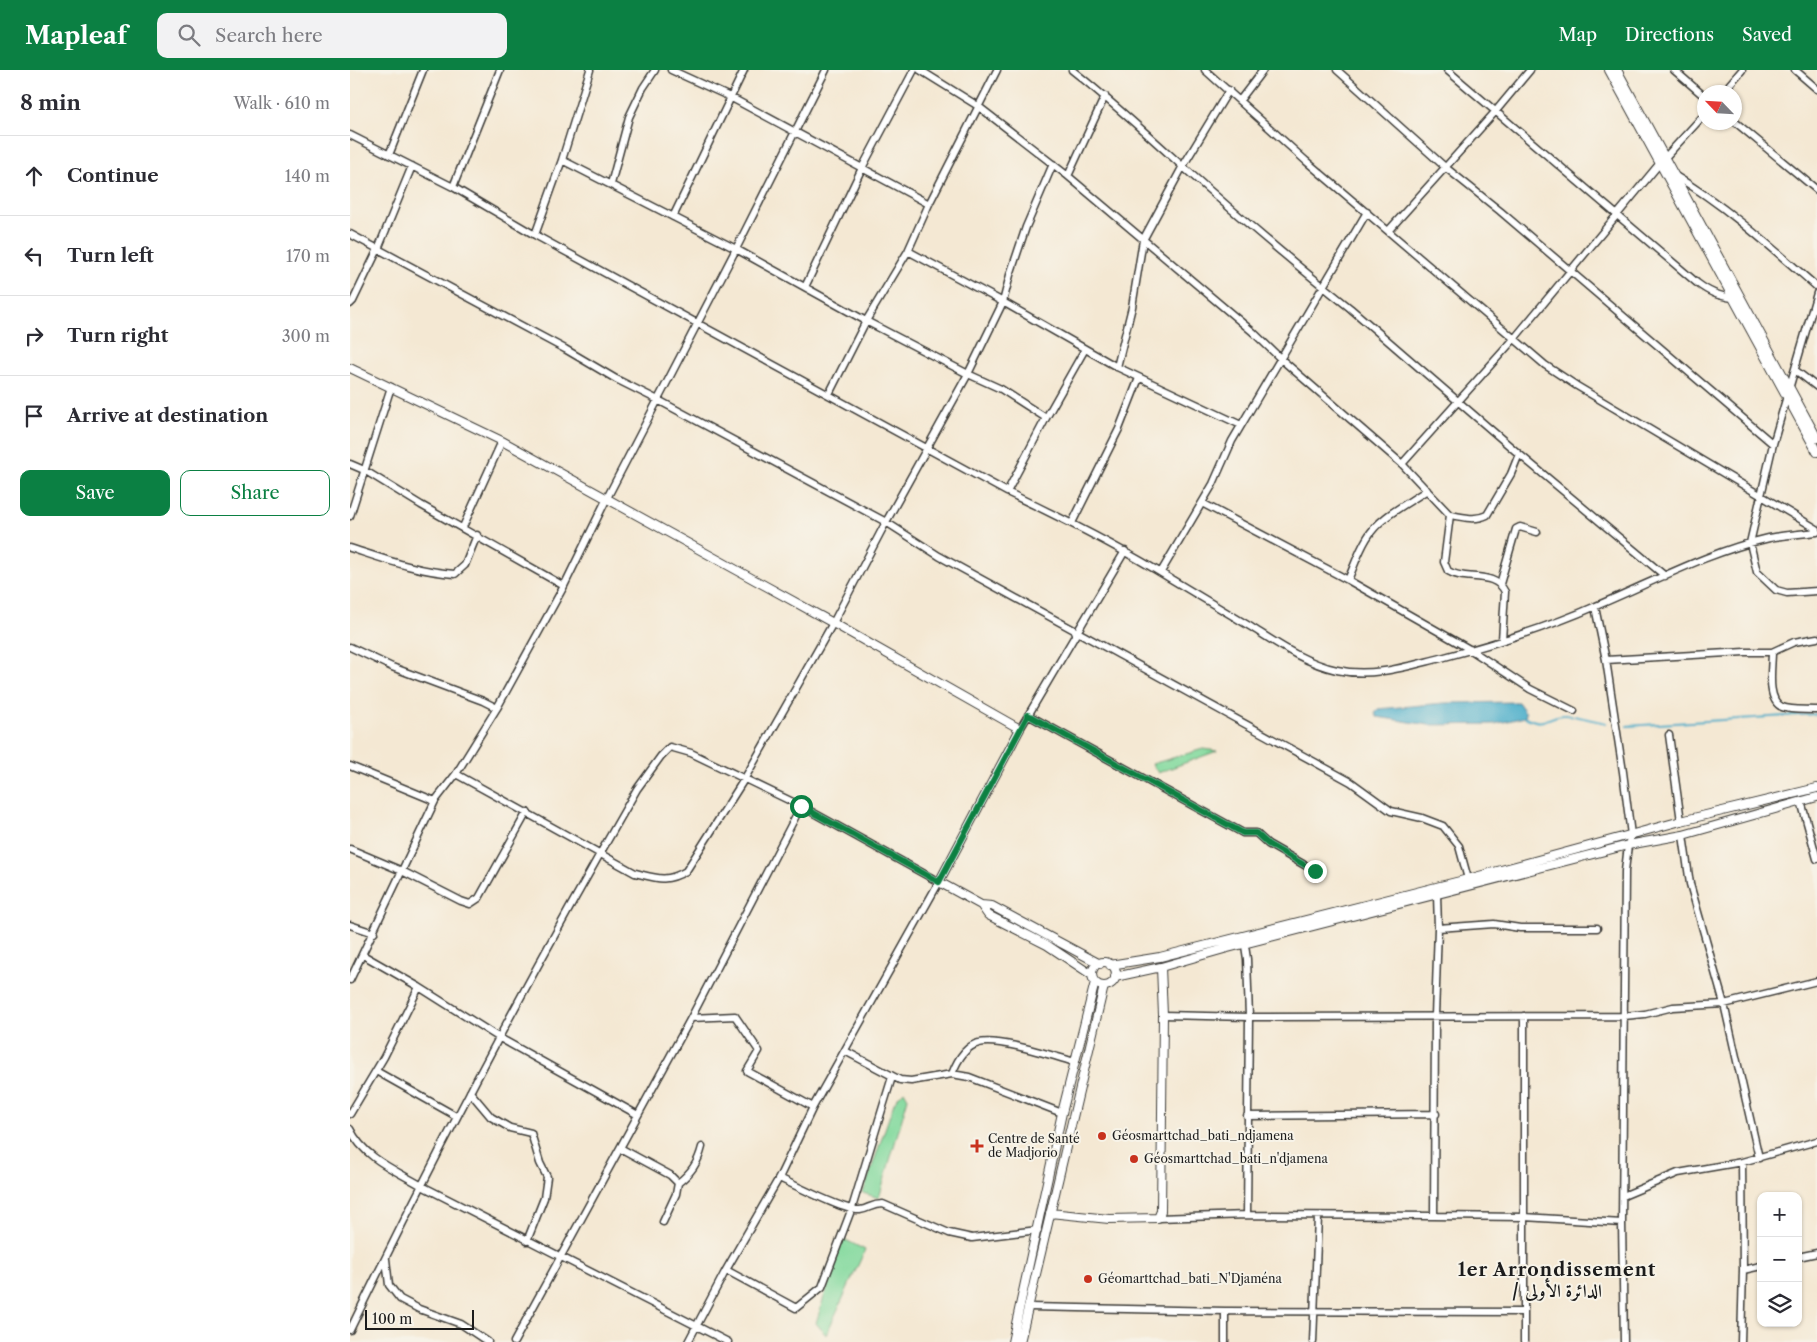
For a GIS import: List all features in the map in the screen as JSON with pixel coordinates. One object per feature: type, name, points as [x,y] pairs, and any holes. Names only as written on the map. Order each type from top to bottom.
[{"type":"street","points":[[389,155],[423,70]]},
{"type":"street","points":[[454,187],[500,70]]},
{"type":"street","points":[[535,235],[562,160],[590,70]]},
{"type":"street","points":[[611,184],[629,117],[643,88],[655,70]]},
{"type":"street","points":[[671,70],[730,97],[795,134],[929,204]]},
{"type":"street","points":[[673,217],[744,70]]},
{"type":"street","points":[[350,980],[374,933],[435,801],[456,774],[497,708],[564,586],[826,70]]},
{"type":"street","points":[[805,286],[862,168],[914,70]]},
{"type":"street","points":[[920,70],[978,106],[1068,176],[1253,332],[1281,359],[1402,464],[1450,514],[1472,519],[1487,515],[1511,474],[1519,454]]},
{"type":"street","points":[[829,394],[866,321],[908,250],[929,204],[997,70]]},
{"type":"street","points":[[1072,70],[1105,96],[1322,286],[1665,576]]},
{"type":"street","points":[[1205,70],[1306,161],[1544,365],[1817,531]]},
{"type":"street","points":[[1240,100],[1263,70]]},
{"type":"street","points":[[1337,70],[1445,167],[1500,211],[1773,444]]},
{"type":"street","points":[[1446,70],[1710,292],[1718,296],[1733,298]]},
{"type":"street","points":[[1388,230],[1495,112],[1530,70]]},
{"type":"street","points":[[1609,70],[1662,161],[1674,174],[1817,438]]},
{"type":"street","points":[[1617,70],[1733,298],[1817,452]]},
{"type":"street","points":[[1674,70],[1697,90]]},
{"type":"street","points":[[1730,85],[1742,70]]},
{"type":"street","points":[[1795,70],[1817,89]]},
{"type":"street","points":[[1117,367],[1132,306],[1143,240],[1183,166],[1229,90]]},
{"type":"street","points":[[1068,176],[1105,96]]},
{"type":"street","points":[[1402,464],[1514,339],[1662,161],[1697,122]]},
{"type":"street","points":[[1742,128],[1817,190]]},
{"type":"street","points":[[350,134],[454,187],[535,235],[698,322],[1007,492],[1125,551],[1284,648],[1312,663],[1337,670],[1356,673],[1404,668],[1471,650],[1595,607],[1715,554],[1772,538],[1817,531]]},
{"type":"street","points":[[562,160],[736,249],[866,321],[1001,389],[1046,418]]},
{"type":"street","points":[[456,774],[635,873],[660,879],[674,878],[686,870],[745,778],[833,623],[886,522],[968,374],[1003,302],[1010,274],[1026,227],[1053,164]]},
{"type":"street","points":[[350,304],[378,249],[412,166]]},
{"type":"street","points":[[1674,174],[1724,208],[1817,288]]},
{"type":"street","points":[[1161,572],[1214,484],[1232,440],[1367,212]]},
{"type":"street","points":[[350,234],[565,349],[616,379],[886,522],[938,556],[1351,782],[1391,811],[1422,818],[1443,826],[1459,846],[1468,879]]},
{"type":"street","points":[[908,250],[1117,367],[1241,425]]},
{"type":"street","points":[[1817,294],[1773,444],[1750,543],[1757,572],[1776,590],[1787,592],[1817,591]]},
{"type":"street","points":[[1007,492],[1085,349]]},
{"type":"street","points":[[350,368],[502,441],[833,623],[1020,729]]},
{"type":"street","points":[[1794,370],[1817,387]]},
{"type":"street","points":[[1072,523],[1119,429],[1139,378]]},
{"type":"street","points":[[350,516],[390,388]]},
{"type":"street","points":[[462,527],[502,441]]},
{"type":"street","points":[[350,464],[364,470],[421,505],[564,586]]},
{"type":"street","points":[[1348,580],[1366,538],[1374,528],[1427,490]]},
{"type":"street","points":[[1202,503],[1348,580],[1471,650],[1530,689],[1574,711]]},
{"type":"street","points":[[1450,514],[1445,567],[1452,574],[1492,580],[1500,584],[1505,592],[1502,640]]},
{"type":"street","points":[[1500,584],[1516,529],[1520,528],[1537,532]]},
{"type":"street","points":[[350,548],[411,567],[455,574],[465,565],[477,535]]},
{"type":"street","points":[[688,1342],[726,1270],[779,1178],[813,1107],[939,882],[1020,729],[1125,551]]},
{"type":"street","points":[[1595,607],[1606,660],[1631,835],[1625,871],[1622,1223],[1624,1342]]},
{"type":"street","points":[[1606,660],[1772,652],[1794,642],[1817,638]]},
{"type":"street","points":[[350,647],[392,667],[497,708]]},
{"type":"street","points":[[1772,652],[1772,698],[1776,704],[1783,708],[1817,710]]},
{"type":"street","points":[[1028,715],[1243,833],[1256,833],[1268,844],[1315,871]]},
{"type":"street","points":[[1670,736],[1681,821]]},
{"type":"street","points":[[350,1330],[456,1116],[498,1037],[637,788],[670,747],[691,753],[801,806],[981,905],[992,906],[1100,964],[1153,959],[1468,879],[1681,821],[1817,788]]},
{"type":"street","points":[[350,766],[435,801]]},
{"type":"street","points":[[1115,977],[1161,967],[1628,845],[1683,835],[1817,797]]},
{"type":"street","points":[[1802,801],[1817,860]]},
{"type":"street","points":[[514,1342],[691,1018],[801,806]]},
{"type":"street","points":[[350,849],[402,871],[470,904],[479,898],[527,812]]},
{"type":"street","points":[[1683,835],[1690,884],[1724,1004],[1759,1158]]},
{"type":"street","points":[[1434,1216],[1437,894]]},
{"type":"street","points":[[981,905],[988,915],[1047,945],[1104,986]]},
{"type":"street","points":[[1438,928],[1494,924],[1520,928],[1597,928]]},
{"type":"street","points":[[350,925],[374,933]]},
{"type":"street","points":[[1244,935],[1247,959],[1249,1017],[1247,1216]]},
{"type":"street","points":[[362,956],[419,987],[498,1037],[638,1115]]},
{"type":"street","points":[[1012,1342],[1038,1230],[1062,1113],[1094,978],[1094,968],[1100,964]]},
{"type":"street","points":[[1104,986],[1111,984],[1115,977],[1115,970],[1110,964]]},
{"type":"street","points":[[1158,1218],[1161,1211],[1162,1198],[1163,1015],[1161,967]]},
{"type":"street","points":[[1163,1015],[1249,1017],[1624,1016],[1645,1014],[1673,1007],[1724,1004],[1817,981]]},
{"type":"street","points":[[1020,1342],[1104,986]]},
{"type":"street","points":[[350,1114],[376,1071],[419,987]]},
{"type":"street","points":[[691,1018],[735,1016],[759,1051],[747,1070],[813,1107]]},
{"type":"street","points":[[1524,1016],[1524,1342]]},
{"type":"street","points":[[952,1074],[956,1062],[965,1052],[978,1043],[994,1041],[1075,1062]]},
{"type":"street","points":[[844,1051],[900,1080],[952,1074],[969,1077],[1062,1113]]},
{"type":"street","points":[[376,1071],[456,1116]]},
{"type":"street","points":[[726,1270],[796,1308],[822,1287],[852,1208],[892,1077]]},
{"type":"street","points":[[470,1092],[491,1117],[510,1128],[531,1133],[540,1163],[547,1177],[544,1198],[527,1241]]},
{"type":"street","points":[[1247,1116],[1436,1114]]},
{"type":"street","points":[[350,1128],[364,1150],[422,1186],[695,1327],[728,1342]]},
{"type":"street","points":[[1623,1196],[1678,1173],[1742,1162],[1817,1141]]},
{"type":"street","points":[[662,1222],[676,1194],[678,1183],[686,1178],[696,1164],[702,1147]]},
{"type":"street","points":[[620,1148],[670,1175],[678,1183]]},
{"type":"street","points":[[1741,1342],[1742,1162]]},
{"type":"street","points":[[779,1178],[834,1204],[860,1211],[874,1204],[883,1204],[949,1233],[972,1238],[1038,1230]]},
{"type":"street","points":[[1050,1213],[1109,1219],[1247,1216],[1434,1216],[1524,1217],[1622,1223]]},
{"type":"street","points":[[1313,1342],[1318,1217]]},
{"type":"street","points":[[1802,1256],[1817,1253]]},
{"type":"street","points":[[386,1259],[389,1286],[400,1299],[419,1310],[461,1324],[488,1342]]},
{"type":"street","points":[[1742,1270],[1757,1267]]},
{"type":"street","points":[[1028,1307],[1225,1311],[1524,1312]]},
{"type":"street","points":[[1225,1311],[1225,1342]]},
{"type":"green space","points":[[1203,749],[1217,751],[1158,773],[1152,764]]},
{"type":"green space","points":[[904,1091],[908,1098],[879,1198],[863,1193],[894,1103]]},
{"type":"green space","points":[[842,1238],[865,1250],[826,1335],[816,1323]]},
{"type":"water","points":[[1518,702],[1526,713],[1525,717],[1495,724],[1429,725],[1377,717],[1375,714],[1378,709],[1444,703]]},
{"type":"waterway","points":[[1627,726],[1817,714]]},
{"type":"waterway","points":[[1525,717],[1542,721],[1567,715],[1606,723]]},
{"type":"place","name":"Géosmarttchad_bati_ndjamena","points":[[1102,1136]]},
{"type":"place","name":"Centre de Santé de Madjorio","points":[[977,1146]]},
{"type":"place","name":"Géosmarttchad_bati_n'djamena","points":[[1134,1159]]},
{"type":"place","name":"Géomarttchad_bati_N'Djaména","points":[[1088,1279]]},
{"type":"district","name":"1er Arrondissement / الدائرة الأولى","points":[[1557,1280]]},
{"type":"route","points":[[801,806],[939,882],[1028,715],[1214,818],[1243,833],[1256,833],[1268,844],[1315,871]]}]
